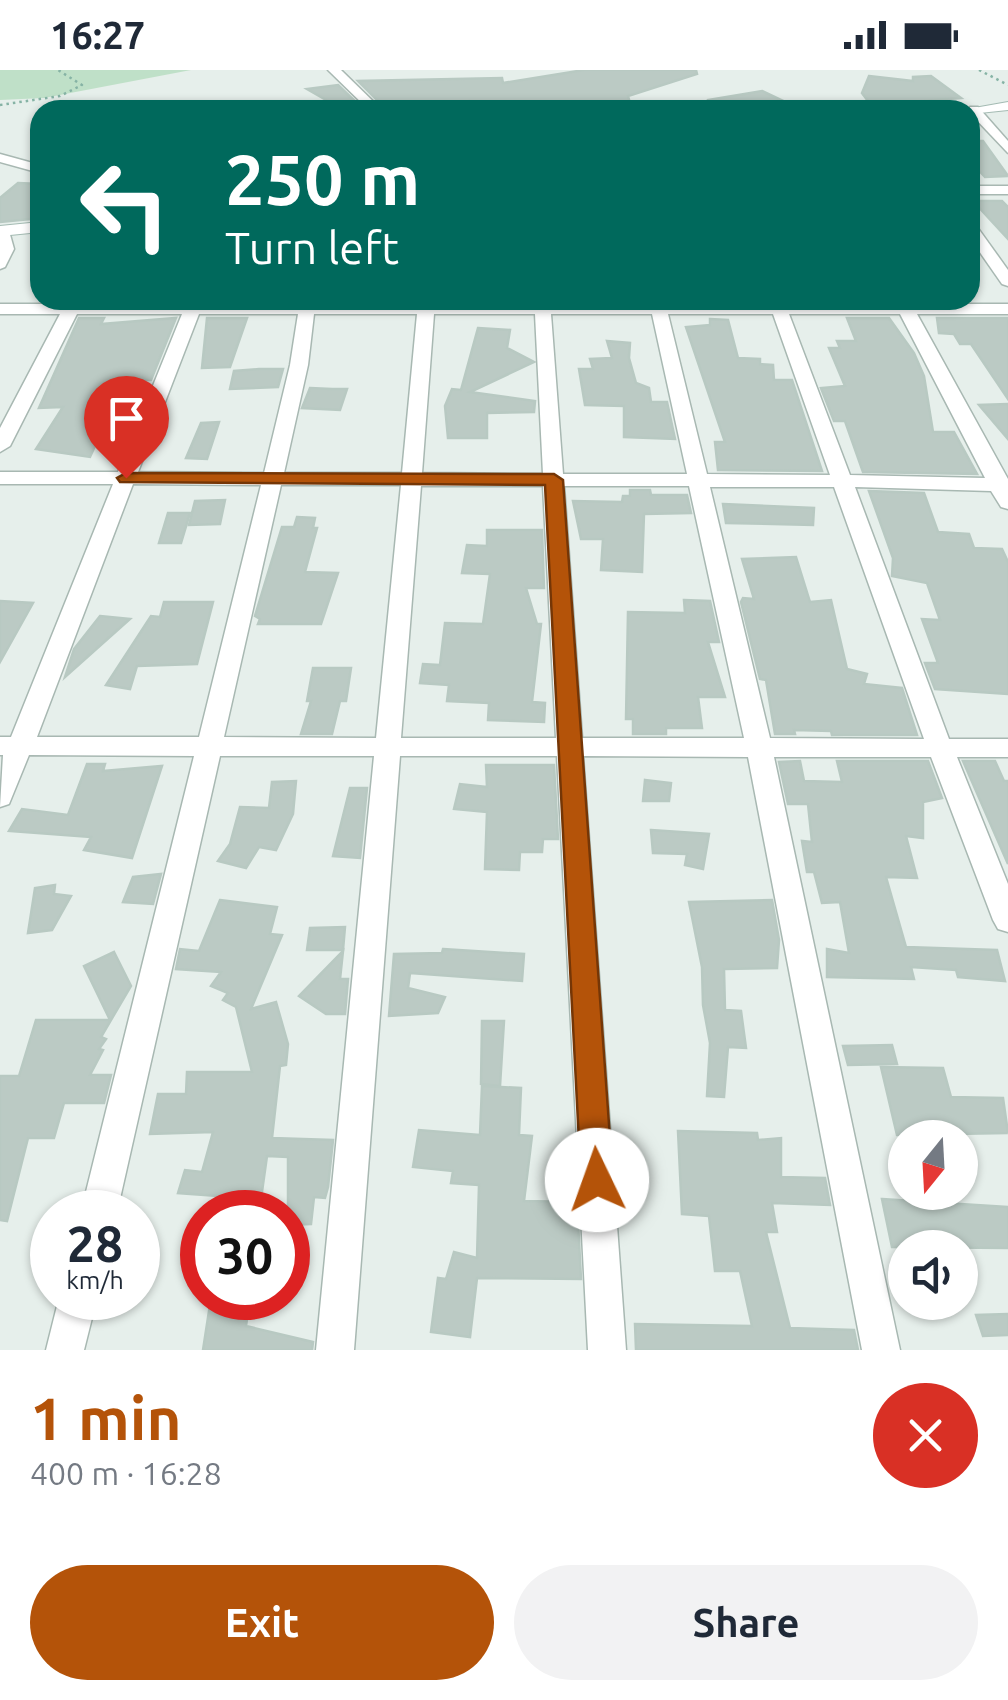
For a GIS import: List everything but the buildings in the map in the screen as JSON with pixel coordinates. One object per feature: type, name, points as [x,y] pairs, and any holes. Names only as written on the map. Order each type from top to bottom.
[{"type":"street","points":[[334,70],[366,100]]},
{"type":"street","points":[[980,109],[1008,106]]},
{"type":"street","points":[[980,119],[1008,149]]},
{"type":"street","points":[[0,158],[30,166]]},
{"type":"street","points":[[980,190],[1008,190]]},
{"type":"street","points":[[0,264],[6,250],[1,231],[30,227]]},
{"type":"street","points":[[980,241],[1008,281]]},
{"type":"street","points":[[0,308],[30,308]]},
{"type":"street","points":[[980,308],[1008,309]]},
{"type":"street","points":[[0,446],[70,310]]},
{"type":"street","points":[[0,797],[10,746],[126,478],[193,310]]},
{"type":"street","points":[[104,1190],[273,478],[299,364],[306,310]]},
{"type":"street","points":[[335,1350],[426,310]]},
{"type":"street","points":[[543,310],[607,1350]]},
{"type":"street","points":[[659,310],[758,747],[881,1350]]},
{"type":"street","points":[[779,310],[940,748],[1008,920]]},
{"type":"street","points":[[906,310],[1005,492]]},
{"type":"street","points":[[0,478],[843,481],[1005,492]]},
{"type":"street","points":[[10,746],[1008,748]]},
{"type":"street","points":[[65,1350],[72,1320]]},
{"type":"path","points":[[33,100],[60,96],[82,85],[58,70]]},
{"type":"path","points":[[979,70],[1008,84]]},
{"type":"path","points":[[0,105],[30,100]]},
{"type":"green space","points":[[0,70],[191,70],[44,98],[0,100]]},
{"type":"route","points":[[126,478],[554,480],[597,1180]]}]
